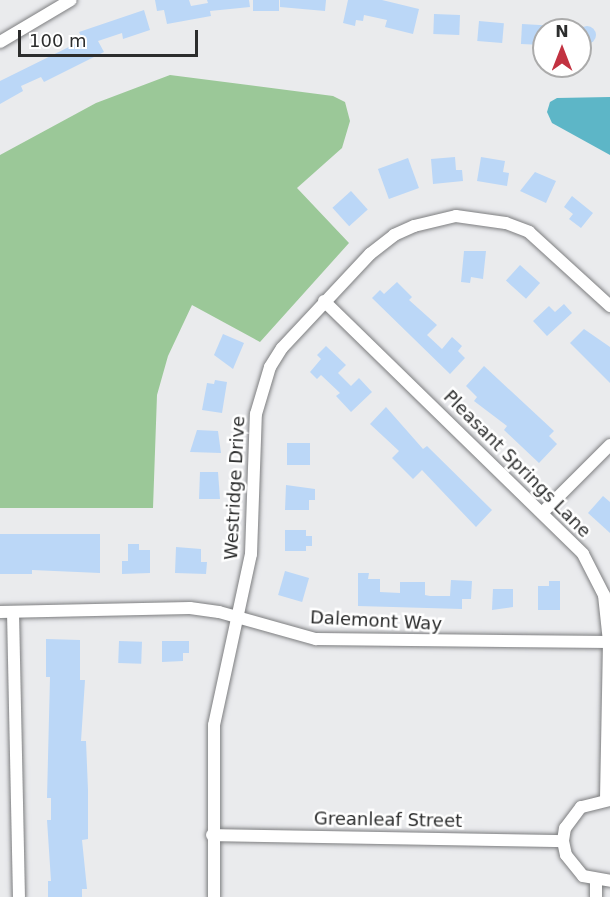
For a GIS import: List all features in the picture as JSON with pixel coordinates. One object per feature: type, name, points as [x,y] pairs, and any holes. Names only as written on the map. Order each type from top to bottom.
[{"type":"street","points":[[0,42],[71,0]]},
{"type":"street","name":"Westridge Drive","points":[[214,897],[212,835],[214,724],[251,554],[254,432],[261,390],[282,348],[324,301],[394,236],[414,226],[456,216],[506,223],[529,232],[610,306]]},
{"type":"street","name":"Pleasant Springs Lane","points":[[324,301],[583,554],[604,595],[610,642],[608,800],[581,807],[565,828],[563,841]]},
{"type":"street","points":[[542,513],[610,445]]},
{"type":"street","name":"Dalemont Way","points":[[6,612],[171,608],[237,617],[316,639],[610,642]]},
{"type":"street","points":[[6,612],[19,897]]},
{"type":"street","name":"Greanleaf Street","points":[[212,835],[563,841]]},
{"type":"street","points":[[563,841],[573,867],[596,880],[610,881]]},
{"type":"street","points":[[596,880],[596,897]]},
{"type":"green space","points":[[170,75],[333,96],[345,102],[350,121],[342,148],[297,188],[349,243],[260,342],[192,305],[168,356],[157,395],[153,508],[0,508],[0,155],[96,103]]},
{"type":"water","points":[[610,97],[610,155],[552,123],[547,112],[550,102],[557,98]]},
{"type":"building","points":[[155,0],[189,0],[191,6],[208,3],[207,0],[249,0],[250,7],[210,11],[211,16],[167,24],[164,10],[157,11]]},
{"type":"building","points":[[253,0],[279,0],[279,11],[253,11]]},
{"type":"building","points":[[280,0],[326,0],[325,11],[280,7]]},
{"type":"building","points":[[348,0],[382,0],[419,9],[413,34],[385,27],[387,20],[364,15],[363,21],[356,20],[355,26],[343,23]]},
{"type":"building","points":[[144,10],[150,30],[123,39],[122,33],[98,41],[104,52],[44,82],[41,77],[21,86],[23,91],[0,104],[0,81],[83,40],[79,32]]},
{"type":"building","points":[[434,14],[460,15],[459,35],[433,34]]},
{"type":"building","points":[[479,21],[504,23],[502,43],[477,41]]},
{"type":"building","points":[[522,24],[532,25],[532,45],[521,44]]},
{"type":"building","points":[[592,28],[596,35],[592,42]]},
{"type":"building","points":[[455,157],[456,170],[462,170],[463,181],[433,184],[431,159]]},
{"type":"building","points":[[481,157],[505,161],[503,172],[509,173],[507,186],[477,181]]},
{"type":"building","points":[[408,158],[419,188],[389,199],[378,169]]},
{"type":"building","points":[[535,172],[556,181],[546,203],[520,191]]},
{"type":"building","points":[[351,191],[368,210],[349,226],[332,208]]},
{"type":"building","points":[[572,196],[593,213],[581,228],[569,219],[573,214],[564,207]]},
{"type":"building","points":[[464,251],[486,251],[483,279],[471,277],[470,283],[461,282]]},
{"type":"building","points":[[520,265],[540,283],[526,299],[506,281]]},
{"type":"building","points":[[397,282],[412,297],[409,300],[437,325],[427,335],[442,349],[452,337],[462,346],[458,351],[465,358],[450,374],[372,298],[380,290],[384,294]]},
{"type":"building","points":[[564,304],[572,313],[547,336],[533,321],[549,306],[555,312]]},
{"type":"building","points":[[584,329],[610,347],[610,383],[570,343]]},
{"type":"building","points":[[223,334],[244,343],[233,369],[214,355]]},
{"type":"building","points":[[326,346],[346,365],[338,373],[351,386],[359,378],[372,392],[351,412],[336,396],[340,393],[321,375],[317,379],[310,372],[321,359],[317,355]]},
{"type":"building","points":[[484,366],[554,431],[549,436],[557,444],[539,463],[504,430],[507,426],[474,401],[477,397],[466,386]]},
{"type":"building","points":[[215,380],[227,382],[222,413],[202,410],[207,383],[214,384]]},
{"type":"building","points":[[386,407],[423,449],[427,446],[492,510],[476,527],[422,470],[413,479],[392,458],[399,451],[370,424]]},
{"type":"building","points":[[197,430],[218,431],[221,453],[190,452]]},
{"type":"building","points":[[287,443],[310,443],[310,465],[287,465]]},
{"type":"building","points":[[200,472],[218,472],[220,499],[199,499]]},
{"type":"building","points":[[286,485],[315,489],[315,500],[309,500],[309,510],[285,510]]},
{"type":"building","points":[[603,496],[610,502],[610,533],[588,513]]},
{"type":"building","points":[[285,530],[306,530],[306,536],[312,536],[312,546],[306,546],[306,551],[285,551]]},
{"type":"building","points":[[0,534],[100,534],[100,573],[32,570],[32,574],[0,574]]},
{"type":"building","points":[[128,544],[139,544],[139,550],[150,550],[150,573],[122,574],[122,561],[128,561]]},
{"type":"building","points":[[176,547],[201,549],[201,562],[207,562],[206,574],[175,573]]},
{"type":"building","points":[[285,571],[309,578],[302,602],[278,595]]},
{"type":"building","points":[[358,573],[369,573],[368,579],[380,579],[380,592],[400,593],[400,582],[425,582],[425,595],[430,596],[450,596],[451,580],[472,581],[471,599],[462,599],[462,609],[358,606]]},
{"type":"building","points":[[549,581],[560,581],[560,610],[538,610],[538,586],[549,586]]},
{"type":"building","points":[[493,589],[513,589],[513,607],[492,610]]},
{"type":"building","points":[[46,639],[80,640],[80,680],[85,680],[81,741],[86,741],[88,790],[88,839],[82,840],[87,889],[82,889],[82,897],[48,897],[48,881],[51,881],[47,820],[51,820],[51,798],[47,798],[50,677],[46,677]]},
{"type":"building","points":[[119,641],[142,642],[141,664],[118,663]]},
{"type":"building","points":[[162,641],[189,641],[189,653],[183,653],[183,661],[162,662]]}]
